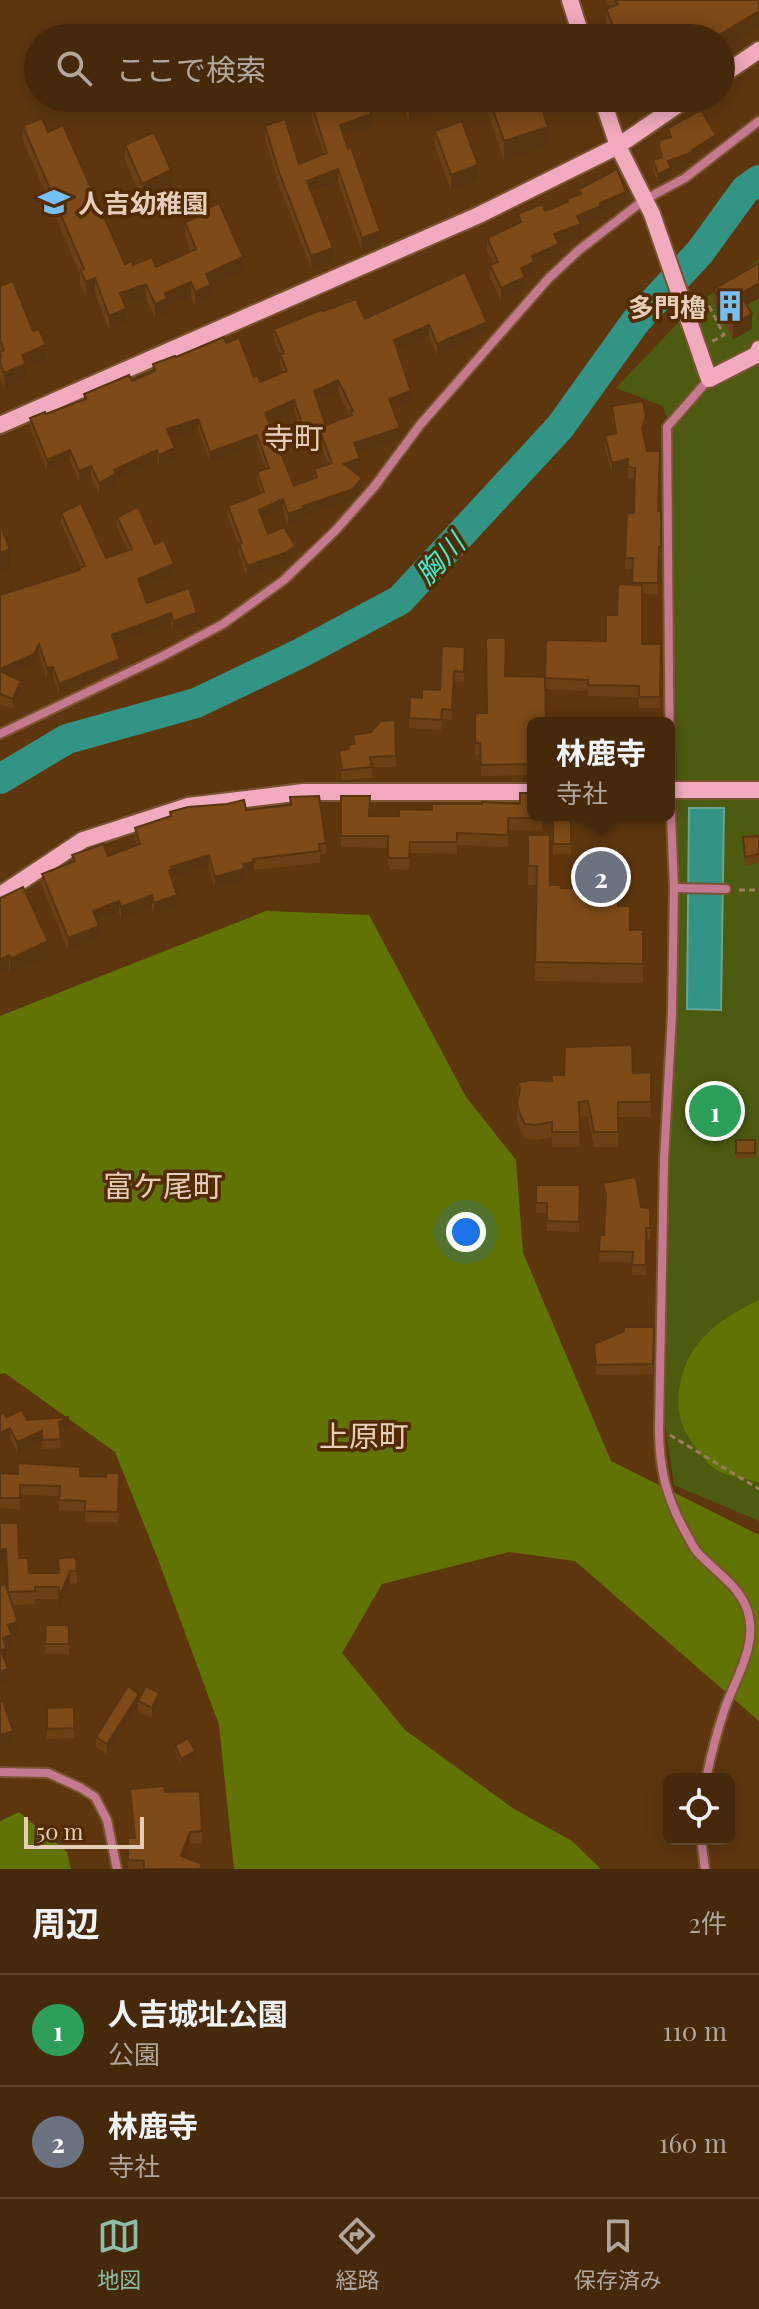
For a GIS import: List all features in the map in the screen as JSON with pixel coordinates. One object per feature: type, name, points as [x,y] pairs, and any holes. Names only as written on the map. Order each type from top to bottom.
[{"type":"street","points":[[570,0],[578,24]]},
{"type":"street","points":[[735,66],[759,50]]},
{"type":"street","points":[[607,112],[703,348],[709,379]]},
{"type":"street","points":[[0,425],[479,215],[618,146],[668,112]]},
{"type":"street","points":[[0,734],[223,624],[284,580],[335,531],[374,487],[420,425],[548,279],[579,250],[648,207],[759,121]]},
{"type":"street","points":[[669,717],[667,427],[709,379],[758,354],[759,349]]},
{"type":"street","points":[[675,790],[759,790]]},
{"type":"street","points":[[0,895],[83,840],[188,806],[303,792],[527,792]]},
{"type":"street","points":[[671,821],[674,888],[672,1014],[664,1161],[659,1458],[666,1490],[679,1520],[697,1552],[733,1587],[747,1609],[749,1632],[748,1656],[725,1708],[707,1773]]},
{"type":"street","points":[[674,888],[726,889]]},
{"type":"street","points":[[0,1772],[48,1773],[95,1797],[107,1820],[117,1869]]},
{"type":"street","points":[[702,1845],[705,1869]]},
{"type":"path","points":[[703,348],[724,335],[709,306]]},
{"type":"path","points":[[726,889],[759,890]]},
{"type":"path","points":[[659,1428],[759,1489]]},
{"type":"green space","points":[[759,260],[759,1521],[674,1485],[665,1422],[677,801],[671,430],[663,406],[616,388],[693,307]]},
{"type":"green space","points":[[266,911],[369,915],[466,1097],[516,1160],[523,1253],[611,1461],[759,1535],[759,1721],[575,1561],[509,1552],[382,1584],[342,1653],[405,1730],[514,1809],[572,1841],[601,1869],[234,1869],[219,1725],[115,1452],[5,1373],[0,1374],[0,1016]]},
{"type":"green space","points":[[759,1300],[759,1483],[723,1473],[710,1465],[687,1434],[678,1405],[682,1375],[696,1347],[717,1325]]},
{"type":"green space","points":[[19,1812],[67,1852],[71,1869],[0,1869],[0,1821]]},
{"type":"water","points":[[689,808],[724,808],[721,1010],[687,1009]]},
{"type":"building","points":[[615,0],[759,0],[759,11],[735,25],[612,24],[606,9],[618,4]]},
{"type":"building","points":[[314,112],[370,112],[340,125],[348,149],[351,147],[380,231],[362,238],[338,169],[307,181],[333,248],[311,256],[265,126],[285,119],[299,164],[327,153]]},
{"type":"building","points":[[494,112],[543,112],[548,127],[504,141]]},
{"type":"building","points":[[702,112],[716,135],[693,152],[668,161],[671,168],[658,174],[653,160],[662,157],[660,140],[671,137],[668,128]]},
{"type":"building","points":[[42,118],[48,132],[63,125],[125,264],[132,261],[133,265],[152,257],[156,267],[196,249],[185,222],[219,203],[243,257],[206,274],[211,285],[195,292],[191,282],[165,293],[167,299],[155,304],[146,284],[120,293],[126,309],[109,316],[95,278],[86,282],[80,270],[84,269],[23,126]]},
{"type":"building","points":[[462,121],[478,165],[451,175],[435,131]]},
{"type":"building","points":[[154,132],[171,170],[142,184],[125,145]]},
{"type":"building","points":[[617,169],[626,192],[577,216],[581,224],[554,234],[559,244],[532,256],[534,262],[521,268],[525,277],[501,288],[490,265],[498,262],[487,238],[521,222],[518,214],[542,204],[545,211],[568,202],[567,199],[581,194],[579,189]]},
{"type":"building","points":[[759,263],[759,283],[740,294],[752,314],[733,324],[714,289]]},
{"type":"building","points":[[465,272],[487,322],[437,344],[429,325],[394,340],[411,391],[389,399],[400,428],[354,443],[360,458],[344,464],[362,478],[353,489],[288,514],[283,499],[259,510],[268,534],[284,527],[295,546],[285,553],[247,566],[228,506],[264,492],[257,472],[269,468],[257,435],[210,452],[198,419],[167,429],[175,448],[159,455],[157,450],[114,470],[116,474],[99,483],[91,466],[79,471],[70,450],[47,460],[30,418],[86,399],[84,394],[129,375],[132,381],[155,371],[153,364],[224,337],[226,343],[239,338],[254,377],[258,375],[260,382],[287,371],[280,354],[284,353],[274,329],[356,299],[365,319]],"holes":[[[338,380],[353,411],[350,411],[352,415],[326,425],[314,391]],[[294,400],[304,429],[313,426],[316,435],[321,434],[332,463],[314,469],[317,477],[294,486],[265,413]]]},
{"type":"building","points":[[13,281],[33,331],[39,329],[46,345],[22,355],[26,364],[4,373],[0,363],[0,352],[4,350],[0,340],[0,286]]},
{"type":"building","points":[[643,401],[646,416],[642,428],[647,451],[660,451],[658,511],[661,511],[661,547],[658,583],[632,583],[633,558],[625,558],[627,513],[634,513],[635,468],[628,467],[628,459],[612,463],[605,436],[616,433],[612,406]]},
{"type":"building","points":[[81,503],[106,558],[132,549],[117,517],[138,507],[155,544],[164,540],[174,564],[138,579],[147,603],[189,588],[197,613],[173,621],[171,613],[112,635],[120,659],[59,684],[53,667],[47,668],[39,644],[34,654],[0,669],[0,595],[85,566],[61,513]]},
{"type":"building","points":[[0,525],[10,549],[0,553]]},
{"type":"building","points":[[618,584],[642,585],[642,644],[661,644],[660,697],[639,697],[639,686],[588,685],[588,680],[545,678],[546,717],[527,717],[527,764],[481,765],[480,743],[475,743],[475,713],[487,713],[486,638],[506,638],[505,676],[545,677],[546,640],[606,641],[606,615],[617,615]]},
{"type":"building","points":[[442,646],[465,647],[464,672],[454,671],[452,710],[442,709],[441,720],[409,718],[410,697],[422,698],[422,689],[440,690]]},
{"type":"building","points":[[0,671],[21,681],[13,699],[0,694]]},
{"type":"building","points":[[395,720],[396,756],[370,757],[372,767],[342,770],[339,751],[355,744],[353,735],[371,732],[381,721]]},
{"type":"building","points":[[520,793],[527,793],[527,818],[508,818],[508,835],[457,833],[457,842],[410,842],[409,858],[390,858],[388,836],[341,836],[341,796],[370,796],[369,816],[399,816],[399,809],[432,810],[432,804],[520,804]]},
{"type":"building","points":[[319,796],[326,843],[319,844],[320,851],[253,859],[254,862],[243,864],[244,869],[215,877],[209,855],[171,867],[169,871],[177,895],[154,903],[152,895],[121,907],[119,901],[93,911],[99,926],[68,938],[42,874],[75,861],[72,855],[103,844],[108,856],[140,844],[135,828],[188,807],[244,800],[246,810],[291,805],[290,797]]},
{"type":"building","points":[[553,821],[571,821],[571,844],[553,844]]},
{"type":"building","points":[[528,835],[550,835],[550,885],[585,888],[585,894],[601,894],[601,901],[618,901],[618,906],[630,906],[630,930],[643,930],[643,964],[535,962],[537,866],[528,866]]},
{"type":"building","points":[[759,836],[759,854],[745,857],[743,837]]},
{"type":"building","points":[[23,887],[48,941],[10,959],[9,955],[0,960],[0,898]]},
{"type":"building","points":[[632,1045],[633,1073],[651,1072],[651,1102],[618,1102],[618,1132],[594,1132],[588,1101],[579,1102],[580,1132],[552,1132],[552,1122],[525,1124],[517,1104],[520,1088],[517,1083],[552,1081],[552,1075],[564,1075],[565,1047]]},
{"type":"building","points":[[736,1140],[755,1140],[755,1153],[736,1153]]},
{"type":"building","points":[[636,1177],[641,1207],[650,1208],[650,1228],[646,1228],[646,1265],[632,1265],[633,1252],[599,1251],[600,1235],[604,1235],[606,1195],[603,1183]]},
{"type":"building","points":[[536,1185],[580,1185],[579,1222],[547,1221],[547,1203],[536,1203]]},
{"type":"building","points":[[624,1327],[654,1327],[653,1364],[596,1365],[594,1344],[624,1331]]},
{"type":"building","points":[[22,1410],[27,1420],[69,1417],[59,1422],[61,1439],[42,1440],[42,1431],[17,1442],[10,1428],[0,1433],[0,1414],[4,1412],[6,1417]]},
{"type":"building","points":[[18,1463],[80,1467],[80,1476],[106,1477],[106,1473],[119,1473],[118,1512],[85,1511],[85,1501],[59,1500],[60,1486],[20,1485],[20,1498],[0,1498],[0,1473],[18,1474]]},
{"type":"building","points":[[0,1523],[18,1523],[19,1558],[28,1558],[29,1573],[59,1573],[58,1558],[76,1557],[77,1571],[70,1571],[59,1597],[59,1587],[8,1592],[18,1622],[8,1625],[12,1635],[3,1638],[6,1649],[1,1650],[8,1669],[0,1672],[0,1586],[5,1584],[8,1591],[6,1549],[0,1550]]},
{"type":"building","points":[[46,1625],[69,1625],[69,1644],[45,1644]]},
{"type":"building","points":[[128,1686],[139,1694],[107,1744],[96,1737]]},
{"type":"building","points":[[146,1686],[159,1693],[152,1708],[138,1701]]},
{"type":"building","points":[[3,1701],[13,1731],[0,1735],[0,1702]]},
{"type":"building","points":[[74,1707],[74,1728],[47,1729],[47,1708]]},
{"type":"building","points":[[188,1738],[195,1751],[181,1759],[175,1745]]},
{"type":"building","points":[[164,1786],[165,1792],[200,1791],[202,1831],[190,1832],[181,1856],[202,1864],[200,1869],[144,1869],[144,1861],[128,1860],[128,1838],[135,1838],[130,1789]]},
{"type":"waterway","name":"胸川","points":[[0,779],[67,739],[196,703],[301,653],[400,600],[560,427],[636,321],[700,252],[745,190],[759,180]]},
{"type":"place","name":"人吉幼稚園","points":[[54,202]]},
{"type":"place","name":"多門櫓","points":[[730,306]]},
{"type":"place","name":"林鹿寺","points":[[601,877]]},
{"type":"place","name":"人吉城址公園","points":[[715,1111]]},
{"type":"district","name":"寺町","points":[[294,437]]},
{"type":"district","name":"富ケ尾町","points":[[163,1185]]},
{"type":"district","name":"上原町","points":[[364,1435]]}]
